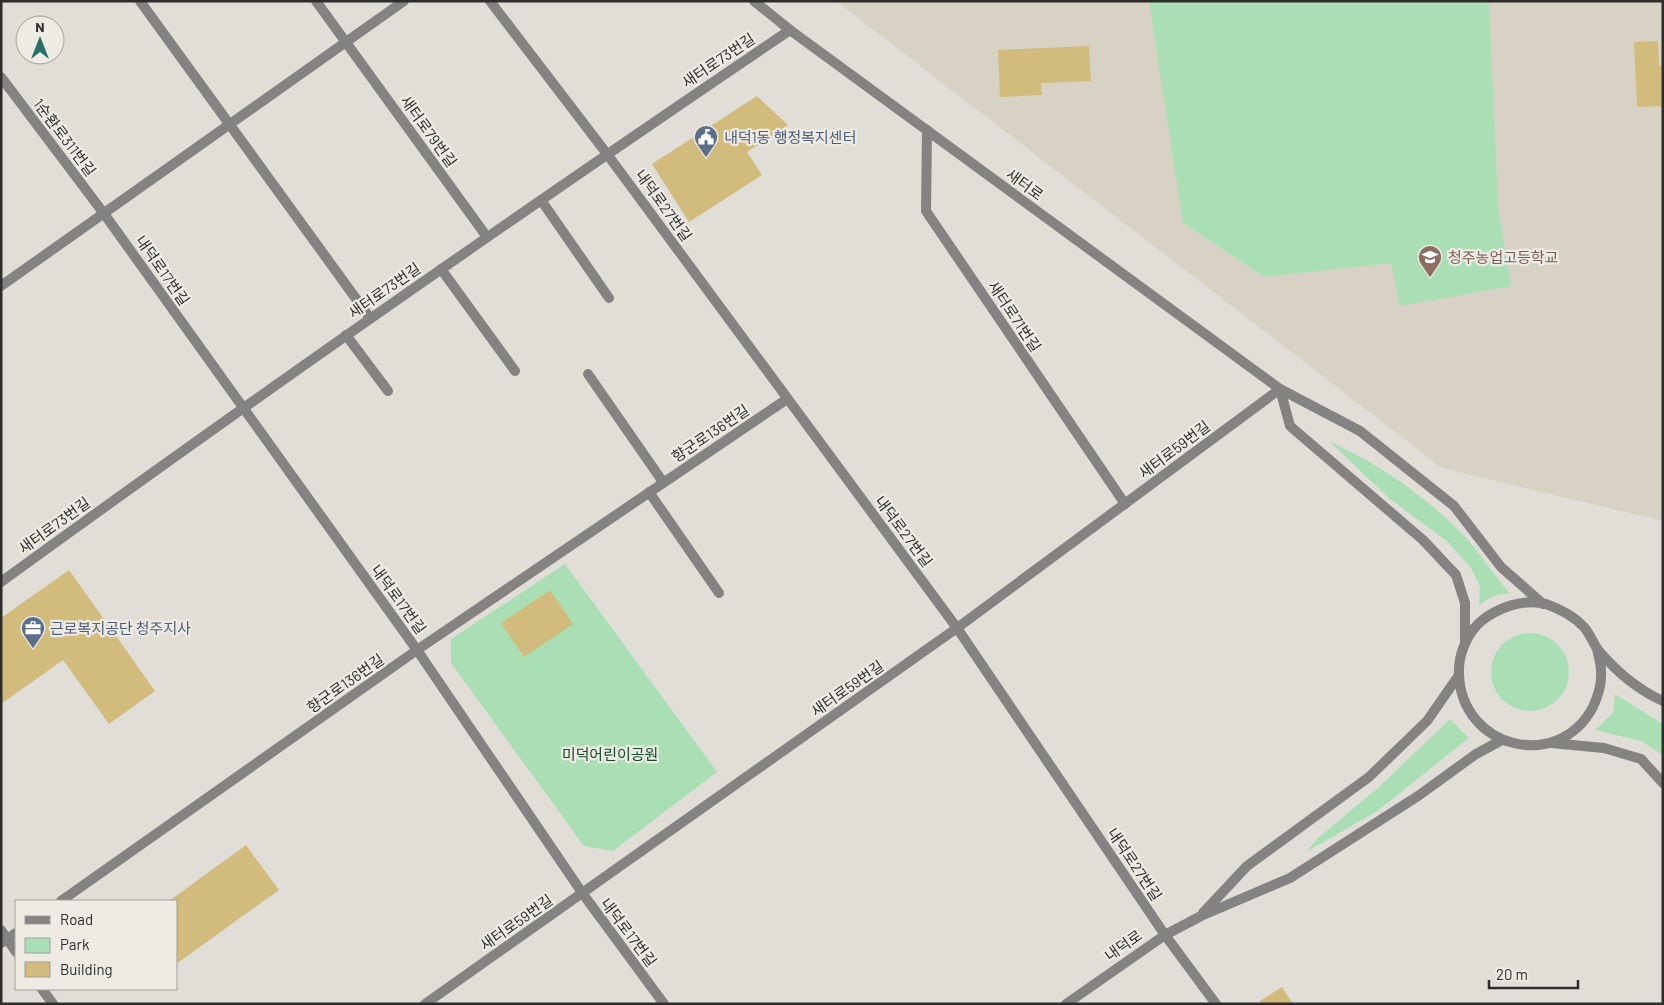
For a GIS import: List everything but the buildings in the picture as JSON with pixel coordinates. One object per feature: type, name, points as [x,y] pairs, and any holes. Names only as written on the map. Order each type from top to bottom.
[{"type":"street","points":[[140,1],[232,124],[370,318]]},
{"type":"street","name":"새터로79번길","points":[[316,1],[487,237]]},
{"type":"street","points":[[1,286],[105,215],[404,1]]},
{"type":"street","points":[[490,1],[607,154]]},
{"type":"street","name":"새터로","points":[[754,1],[790,30],[1280,389],[1360,431],[1454,506],[1501,567],[1543,604]]},
{"type":"street","name":"새터로73번길","points":[[1,582],[241,408],[607,154],[790,30]]},
{"type":"street","name":"1순환로311번길","points":[[1,77],[105,215]]},
{"type":"street","name":"새터로71번길","points":[[927,130],[926,211],[1125,504]]},
{"type":"street","name":"내덕로27번길","points":[[607,154],[957,628],[1165,935],[1216,1004]]},
{"type":"street","points":[[541,200],[609,298]]},
{"type":"street","name":"내덕로17번길","points":[[105,215],[241,408],[417,650],[582,894],[664,1004]]},
{"type":"street","points":[[441,269],[515,371]]},
{"type":"street","points":[[346,335],[388,391]]},
{"type":"street","points":[[588,374],[664,482]]},
{"type":"street","points":[[1280,389],[1290,426],[1423,540],[1456,574],[1465,603],[1465,643]]},
{"type":"street","name":"새터로59번길","points":[[425,1004],[957,628],[1280,389]]},
{"type":"street","name":"향군로136번길","points":[[62,900],[417,650],[787,399]]},
{"type":"street","points":[[649,492],[719,593]]},
{"type":"street","points":[[1663,701],[1644,693],[1597,648],[1584,628],[1566,612],[1543,604],[1519,603],[1497,610],[1478,624],[1465,643],[1458,665],[1459,688],[1467,709],[1482,728],[1502,740],[1524,745],[1550,742],[1604,748],[1641,759],[1663,783]]},
{"type":"street","points":[[1550,742],[1569,734],[1587,717],[1598,696],[1602,672],[1597,648]]},
{"type":"street","points":[[1200,916],[1247,866],[1369,777],[1427,721],[1459,676]]},
{"type":"street","points":[[1200,916],[1290,878],[1418,796],[1476,754],[1502,740]]},
{"type":"street","name":"내덕로","points":[[1066,1004],[1165,935],[1200,916]]},
{"type":"street","points":[[7,936],[15,950]]},
{"type":"street","points":[[43,990],[53,1004]]},
{"type":"shaded area","name":"청주농업고등학교","points":[[836,1],[1663,1],[1663,521],[1442,468]]},
{"type":"green space","points":[[1149,1],[1489,1],[1498,207],[1511,286],[1400,306],[1391,263],[1264,277],[1183,223]]},
{"type":"green space","points":[[1330,442],[1385,472],[1437,510],[1467,539],[1510,594],[1493,596],[1479,606],[1480,586],[1471,568],[1448,542],[1390,499]]},
{"type":"green space","name":"미덕어린이공원","points":[[565,564],[717,772],[613,851],[584,846],[451,663],[451,639]]},
{"type":"green space","points":[[1522,633],[1538,633],[1552,639],[1563,650],[1569,664],[1569,680],[1563,694],[1552,705],[1538,711],[1522,711],[1508,705],[1497,694],[1491,680],[1491,664],[1497,650],[1508,639]]},
{"type":"green space","points":[[1615,694],[1663,724],[1663,755],[1641,741],[1595,730],[1613,713]]},
{"type":"green space","points":[[1450,719],[1469,738],[1376,812],[1306,852],[1318,838],[1378,788]]},
{"type":"place","name":"내덕1동 행정복지센터","points":[[706,158]]},
{"type":"place","name":"청주농업고등학교","points":[[1430,278]]},
{"type":"place","name":"근로복지공단 청주지사","points":[[33,649]]}]
